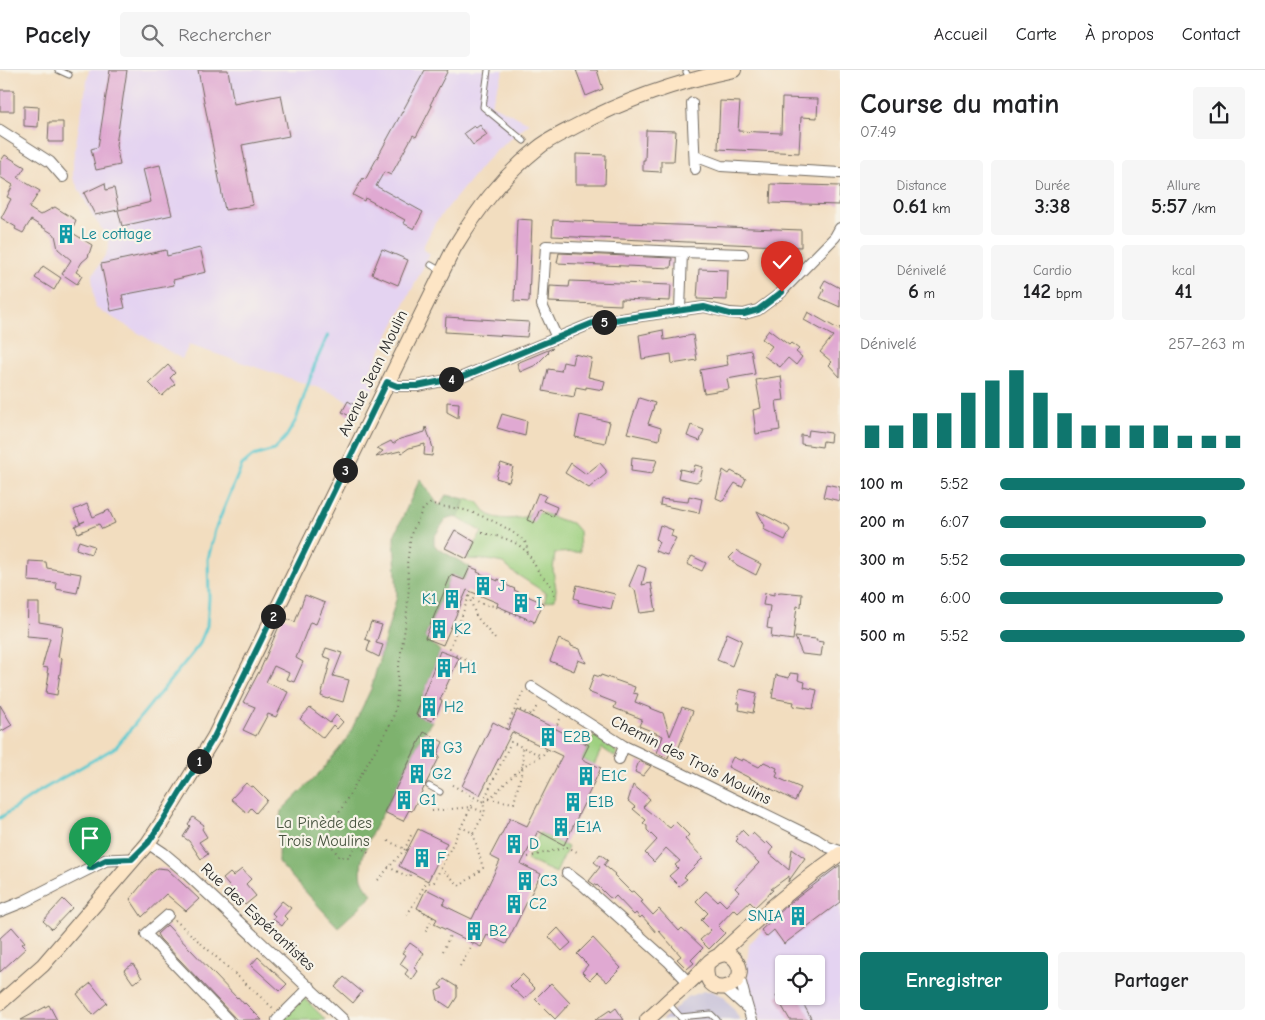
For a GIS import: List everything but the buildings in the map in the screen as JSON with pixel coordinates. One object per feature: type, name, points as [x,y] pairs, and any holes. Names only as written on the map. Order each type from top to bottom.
[{"type":"main road","name":"Avenue Jean Moulin","points":[[0,1003],[43,965],[78,926],[132,859],[148,843],[214,737],[387,382],[436,268],[489,196],[510,172],[539,147],[562,134],[619,105],[688,76],[734,70]]},
{"type":"main road","points":[[647,1020],[679,991],[690,984],[715,956],[720,954],[756,920],[840,852]]},
{"type":"main road","points":[[690,984],[710,983],[720,988],[725,988],[736,982],[741,950],[747,938],[783,898]]},
{"type":"main road","points":[[720,954],[731,956],[738,970]]},
{"type":"main road","points":[[707,965],[706,971],[710,983]]},
{"type":"street","points":[[692,103],[696,169]]},
{"type":"street","points":[[0,130],[50,162],[63,177]]},
{"type":"street","points":[[695,156],[720,166],[840,173]]},
{"type":"street","points":[[387,382],[397,386],[417,386],[462,377],[593,323],[704,307],[730,314],[744,314],[758,310],[782,291],[835,237],[840,228]]},
{"type":"street","points":[[557,338],[542,305],[546,246],[743,254]]},
{"type":"street","points":[[680,310],[682,252]]},
{"type":"street","name":"Chemin des Trois Moulins","points":[[528,688],[624,746],[840,852]]},
{"type":"street","points":[[619,759],[624,746]]},
{"type":"street","name":"Rue des Espérantistes","points":[[148,843],[164,853],[182,869],[310,987],[342,1020]]},
{"type":"street","points":[[0,911],[106,860],[132,859]]},
{"type":"street","points":[[567,873],[669,962],[690,984]]},
{"type":"street","points":[[168,915],[146,934],[228,1020]]},
{"type":"street","points":[[738,970],[744,990],[746,1007],[752,1020]]},
{"type":"street","points":[[279,1018],[310,987]]},
{"type":"street","points":[[725,988],[746,1007]]},
{"type":"lane","points":[[58,70],[69,75]]},
{"type":"lane","points":[[488,70],[483,107],[524,141]]},
{"type":"lane","points":[[428,786],[440,792]]},
{"type":"lane","points":[[668,1002],[681,1018],[711,1014],[717,1020]]},
{"type":"path","points":[[368,853],[357,844],[349,857],[339,858],[328,840],[333,823],[392,723],[396,708],[396,688],[406,622],[411,534],[423,509],[430,503],[468,511],[511,530],[526,543],[528,554],[541,575],[550,582],[555,598]]},
{"type":"path","points":[[482,533],[502,536],[528,554]]},
{"type":"path","points":[[469,596],[482,604],[494,606],[538,624]]},
{"type":"path","points":[[469,596],[478,619],[495,639]]},
{"type":"path","points":[[469,596],[450,648],[452,654],[475,664]]},
{"type":"path","points":[[506,729],[528,688]]},
{"type":"path","points":[[520,710],[531,716],[540,701]]},
{"type":"path","points":[[555,729],[562,715]]},
{"type":"path","points":[[575,739],[581,727]]},
{"type":"path","points":[[441,868],[460,886],[483,868],[473,833],[484,813],[483,802],[511,742],[542,756]]},
{"type":"path","points":[[489,799],[514,803],[523,766],[522,746]]},
{"type":"path","points":[[483,802],[489,799],[523,766],[542,756],[547,748]]},
{"type":"path","points":[[452,785],[483,802]]},
{"type":"path","points":[[407,914],[426,882],[434,882],[471,807],[473,797]]},
{"type":"path","points":[[432,812],[471,807],[484,813]]},
{"type":"path","points":[[461,827],[473,833]]},
{"type":"path","points":[[378,880],[406,849],[412,833]]},
{"type":"path","points":[[388,840],[406,849]]},
{"type":"path","points":[[528,858],[568,847],[577,852]]},
{"type":"path","points":[[388,868],[409,877],[412,872]]},
{"type":"path","points":[[420,910],[433,917],[425,933]]},
{"type":"path","points":[[168,915],[183,926],[279,1018]]},
{"type":"path","points":[[442,950],[451,933]]},
{"type":"path","points":[[460,966],[473,944]]},
{"type":"shaded area","points":[[89,70],[504,70],[491,104],[529,123],[484,163],[435,223],[422,249],[430,254],[367,377],[375,385],[367,399],[363,398],[358,407],[331,392],[189,345],[182,359],[95,307],[92,276],[109,246],[107,236],[94,218],[73,178],[73,160]]},
{"type":"shaded area","points":[[840,864],[840,1020],[759,1020],[751,998],[748,980],[749,945],[792,902],[828,871]]},
{"type":"shaded area","points":[[704,991],[712,991],[724,997],[740,1020],[662,1020],[688,997]]},
{"type":"green space","name":"La Pinède des Trois Moulins","points":[[420,479],[439,506],[446,495],[465,499],[458,518],[450,517],[446,519],[434,537],[434,544],[437,548],[470,567],[464,580],[451,575],[425,637],[440,651],[416,715],[432,721],[375,826],[362,858],[362,879],[373,895],[338,927],[278,862],[281,811],[322,770],[347,739],[371,689],[397,596],[394,536]]},
{"type":"green space","points":[[465,499],[478,502],[487,513],[497,518],[519,518],[528,516],[530,512],[535,512],[572,523],[579,531],[580,552],[555,553],[553,570],[556,589],[555,599],[545,602],[546,593],[513,572],[503,563],[467,559],[482,532],[458,518]]},
{"type":"green space","points":[[594,736],[614,748],[617,754],[615,757],[602,748],[594,765],[582,759]]},
{"type":"green space","points":[[540,833],[568,847],[556,873],[527,860]]},
{"type":"green space","points":[[304,998],[326,1020],[281,1020]]},
{"type":"waterway","points":[[0,818],[40,791],[116,747],[199,645],[207,626],[209,598],[208,559],[215,530],[242,465],[253,456],[274,450],[286,437],[296,420],[315,364],[328,335]]},
{"type":"place","name":"Le cottage","points":[[66,234]]},
{"type":"place","name":"J","points":[[483,586]]},
{"type":"place","name":"K1","points":[[452,599]]},
{"type":"place","name":"I","points":[[521,603]]},
{"type":"place","name":"K2","points":[[439,629]]},
{"type":"place","name":"H1","points":[[444,668]]},
{"type":"place","name":"H2","points":[[429,707]]},
{"type":"place","name":"E2B","points":[[548,737]]},
{"type":"place","name":"G3","points":[[428,748]]},
{"type":"place","name":"G2","points":[[417,774]]},
{"type":"place","name":"E1C","points":[[586,776]]},
{"type":"place","name":"G1","points":[[404,800]]},
{"type":"place","name":"E1B","points":[[573,802]]},
{"type":"place","name":"E1A","points":[[561,827]]},
{"type":"place","name":"D","points":[[514,844]]},
{"type":"place","name":"F","points":[[422,858]]},
{"type":"place","name":"C3","points":[[525,881]]},
{"type":"place","name":"C2","points":[[514,904]]},
{"type":"place","name":"SNIA","points":[[798,916]]},
{"type":"place","name":"B2","points":[[474,931]]},
{"type":"route","points":[[90,868],[106,860],[132,859],[148,843],[214,737],[387,382],[397,386],[417,386],[462,377],[593,323],[704,307],[730,314],[744,314],[758,310],[782,292]]}]
